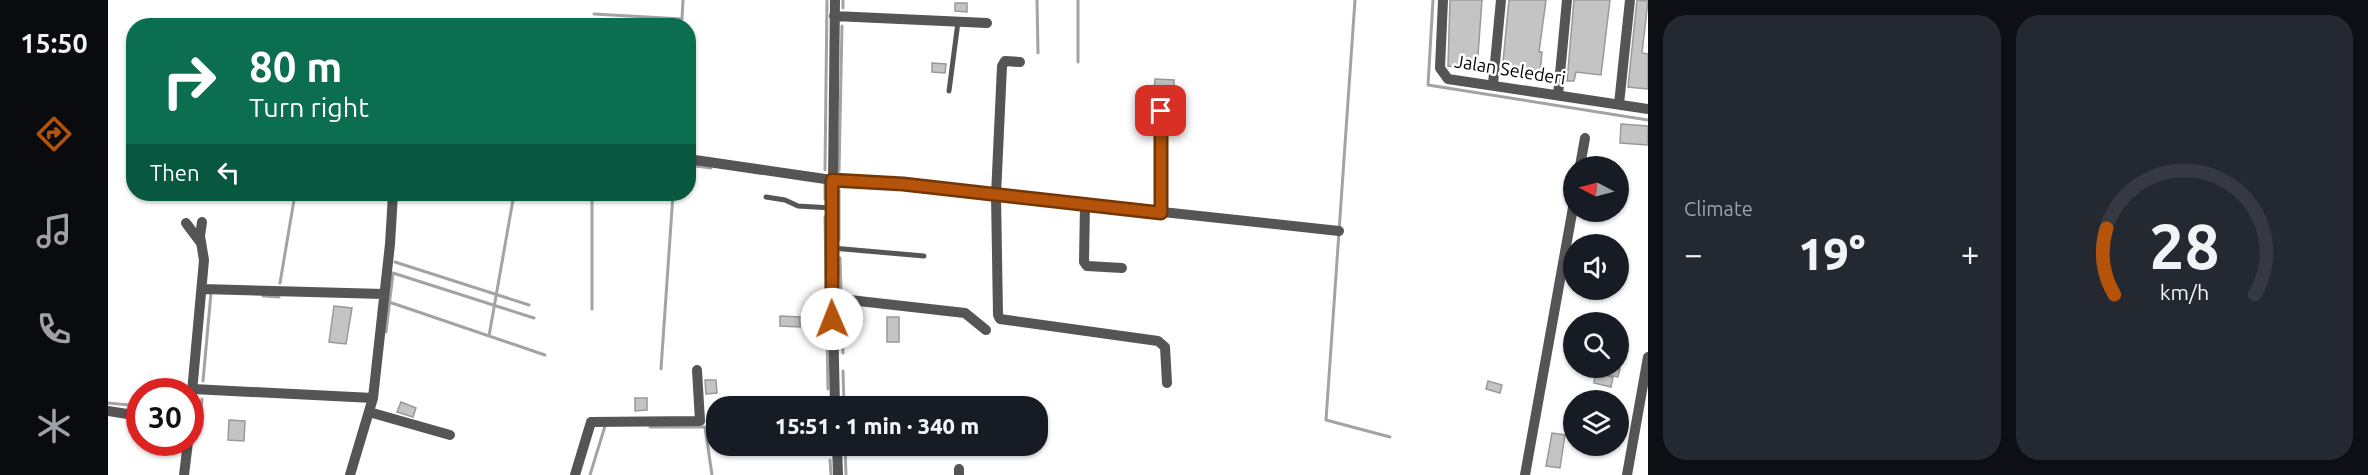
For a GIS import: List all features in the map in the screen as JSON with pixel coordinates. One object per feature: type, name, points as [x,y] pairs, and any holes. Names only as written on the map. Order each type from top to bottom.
[{"type":"street","points":[[835,0],[832,180],[835,396]]},
{"type":"street","name":"Jalan Selederi","points":[[1443,0],[1440,68],[1442,75],[1448,79],[1493,84],[1648,110]]},
{"type":"street","points":[[1493,84],[1502,0]]},
{"type":"street","points":[[1558,95],[1567,0]]},
{"type":"street","points":[[1619,104],[1630,0]]},
{"type":"street","points":[[834,16],[987,23]]},
{"type":"street","points":[[1020,62],[1005,61],[1002,66],[996,195],[1000,319],[1158,341],[1166,347],[1167,383]]},
{"type":"street","points":[[1161,213],[1160,115],[1162,108],[1169,103]]},
{"type":"street","points":[[1582,156],[1585,138]]},
{"type":"street","points":[[696,160],[832,180],[903,184],[1339,231]]},
{"type":"street","points":[[350,475],[373,398],[393,201]]},
{"type":"street","points":[[1085,204],[1084,262],[1087,266],[1122,268]]},
{"type":"street","points":[[194,378],[202,289],[203,245],[200,236],[202,222]]},
{"type":"street","points":[[1525,475],[1570,222]]},
{"type":"street","points":[[186,223],[203,245]]},
{"type":"street","points":[[202,289],[384,294]]},
{"type":"street","points":[[832,298],[965,313],[986,330]]},
{"type":"street","points":[[1627,475],[1648,357]]},
{"type":"street","points":[[574,475],[591,423],[699,421],[697,370]]},
{"type":"street","points":[[204,390],[373,398]]},
{"type":"street","points":[[108,411],[126,414]]},
{"type":"street","points":[[369,412],[450,435]]},
{"type":"street","points":[[184,475],[186,456]]},
{"type":"street","points":[[837,456],[838,475]]},
{"type":"lane","points":[[949,91],[958,22]]},
{"type":"lane","points":[[766,197],[785,200],[798,206],[832,208]]},
{"type":"lane","points":[[832,248],[924,256]]},
{"type":"building","points":[[1450,0],[1482,0],[1477,69],[1448,66]]},
{"type":"building","points":[[1509,0],[1546,0],[1539,52],[1542,52],[1540,73],[1502,72]]},
{"type":"building","points":[[1574,0],[1610,0],[1601,75],[1576,72],[1574,81],[1567,81]]},
{"type":"building","points":[[1637,0],[1648,1],[1642,53],[1648,54],[1648,89],[1628,87]]},
{"type":"building","points":[[955,3],[967,3],[967,12],[955,11]]},
{"type":"building","points":[[932,63],[946,64],[945,73],[932,72]]},
{"type":"building","points":[[1155,79],[1174,80],[1174,94],[1154,93]]},
{"type":"building","points":[[1621,124],[1648,126],[1648,145],[1620,143]]},
{"type":"building","points":[[334,306],[352,308],[346,344],[329,342]]},
{"type":"building","points":[[780,316],[800,317],[800,327],[780,326]]},
{"type":"building","points":[[887,317],[899,317],[899,342],[887,342]]},
{"type":"building","points":[[1595,378],[1613,378],[1611,387],[1594,383]]},
{"type":"building","points":[[705,380],[716,380],[717,393],[706,394]]},
{"type":"building","points":[[1488,381],[1502,385],[1500,393],[1486,389]]},
{"type":"building","points":[[635,398],[647,398],[647,410],[635,411]]},
{"type":"building","points":[[401,402],[416,408],[413,417],[397,412]]},
{"type":"building","points":[[229,420],[245,421],[244,441],[228,440]]},
{"type":"building","points":[[1552,433],[1563,435],[1560,468],[1546,466]]},
{"type":"waterway","points":[[682,18],[683,0]]},
{"type":"waterway","points":[[825,170],[827,0]]},
{"type":"waterway","points":[[843,0],[843,8]]},
{"type":"waterway","points":[[1037,0],[1038,53]]},
{"type":"waterway","points":[[1078,0],[1078,62]]},
{"type":"waterway","points":[[1355,0],[1326,420],[1390,437]]},
{"type":"waterway","points":[[1433,0],[1428,85],[1648,120]]},
{"type":"waterway","points":[[594,14],[664,18]]},
{"type":"waterway","points":[[839,171],[842,26]]},
{"type":"waterway","points":[[696,166],[711,168]]},
{"type":"waterway","points":[[825,182],[825,199]]},
{"type":"waterway","points":[[839,190],[839,240]]},
{"type":"waterway","points":[[280,283],[294,201]]},
{"type":"waterway","points":[[489,336],[513,201]]},
{"type":"waterway","points":[[592,201],[592,309]]},
{"type":"waterway","points":[[661,369],[673,201]]},
{"type":"waterway","points":[[825,217],[828,389]]},
{"type":"waterway","points":[[840,258],[841,290]]},
{"type":"waterway","points":[[395,262],[529,305]]},
{"type":"waterway","points":[[386,332],[393,273],[534,318]]},
{"type":"waterway","points":[[203,378],[211,293]]},
{"type":"waterway","points":[[263,296],[279,297]]},
{"type":"waterway","points":[[389,302],[545,355]]},
{"type":"waterway","points":[[841,308],[843,353]]},
{"type":"waterway","points":[[843,371],[844,396]]},
{"type":"waterway","points":[[108,403],[126,405]]},
{"type":"waterway","points":[[590,475],[605,426]]},
{"type":"waterway","points":[[650,427],[705,427],[712,475]]},
{"type":"waterway","points":[[845,456],[846,475]]},
{"type":"waterway","points":[[830,460],[831,475]]},
{"type":"route","points":[[832,319],[832,180],[903,184],[1161,213],[1161,111]]}]
